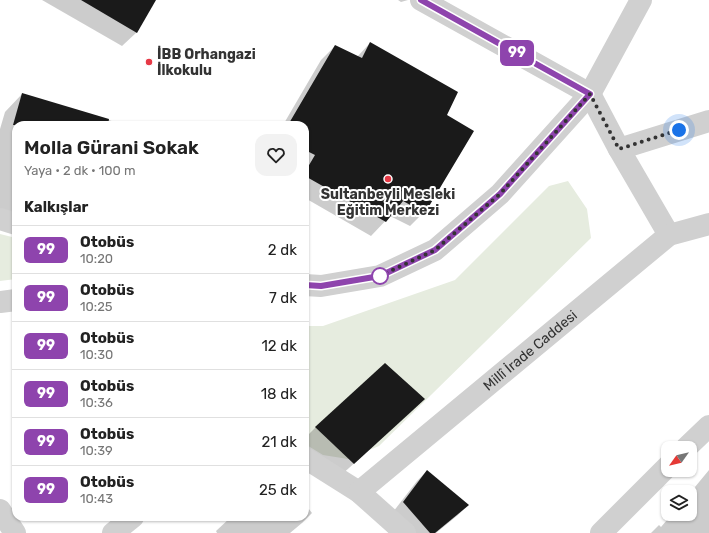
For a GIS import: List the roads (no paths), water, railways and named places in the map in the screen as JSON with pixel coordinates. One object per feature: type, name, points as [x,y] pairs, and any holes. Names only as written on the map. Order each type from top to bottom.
[{"type":"street","points":[[421,0],[590,94],[619,149],[669,235]]},
{"type":"street","points":[[309,285],[321,286],[380,276],[435,250],[500,194],[590,94],[642,0]]},
{"type":"street","points":[[619,149],[709,121]]},
{"type":"street","points":[[0,219],[12,223]]},
{"type":"street","name":"Millî İrade Caddesi","points":[[359,492],[669,235],[709,224]]},
{"type":"street","points":[[0,302],[12,300]]},
{"type":"street","points":[[693,441],[709,426]]},
{"type":"street","points":[[309,461],[359,492],[405,533]]},
{"type":"street","points":[[601,533],[661,473]]},
{"type":"street","points":[[0,510],[16,533]]},
{"type":"street","points":[[113,533],[128,521]]},
{"type":"place","name":"İBB Orhangazi İlkokulu","points":[[149,62]]},
{"type":"place","name":"Sultanbeyli Mesleki Eğitim Merkezi","points":[[388,179]]}]
